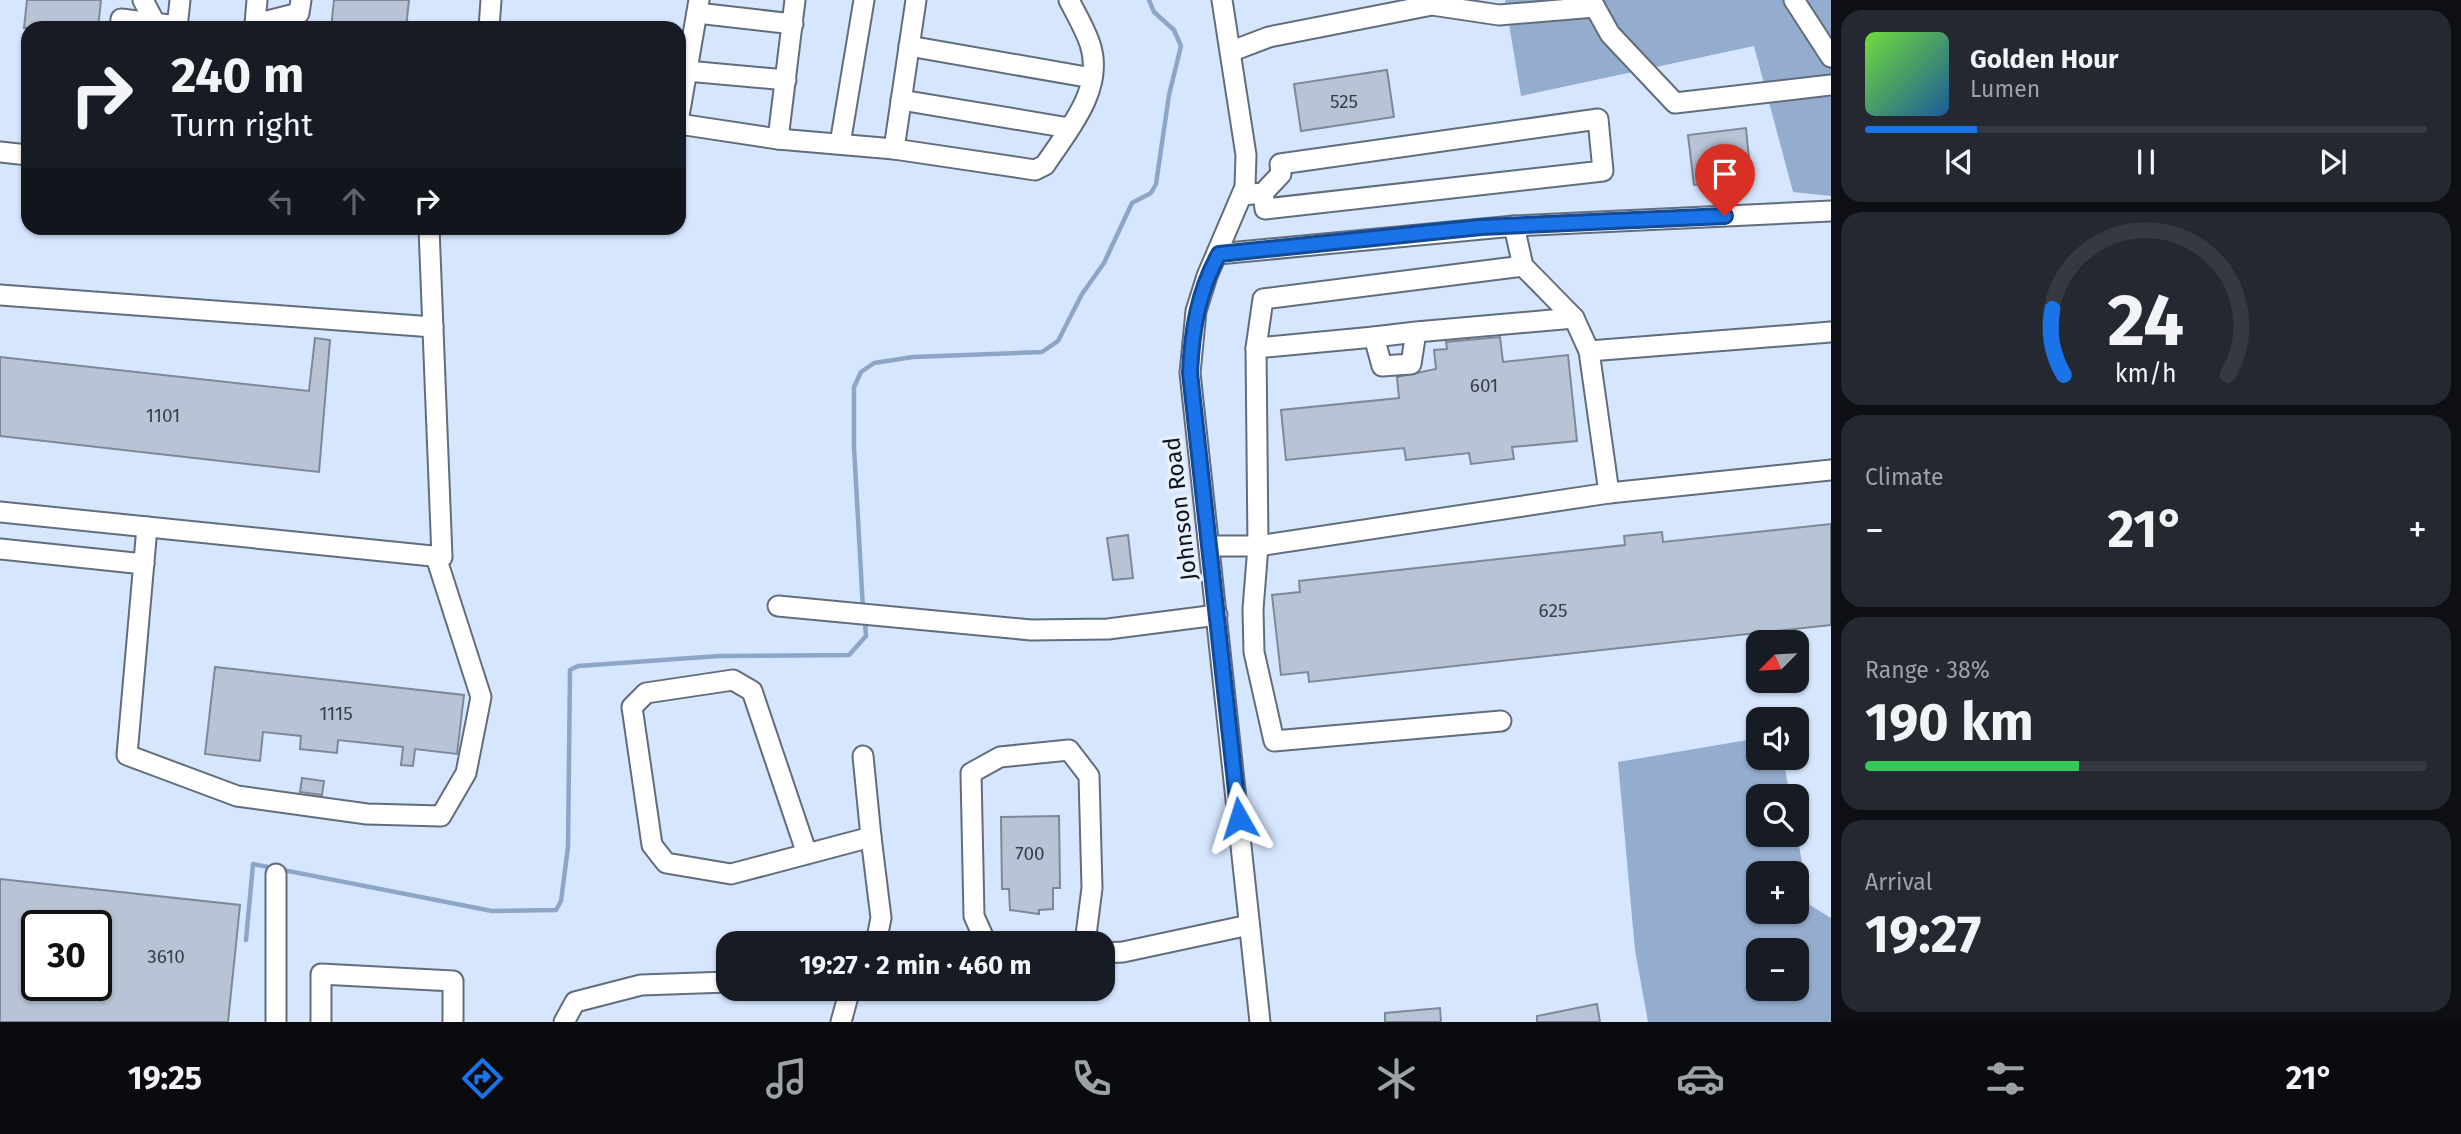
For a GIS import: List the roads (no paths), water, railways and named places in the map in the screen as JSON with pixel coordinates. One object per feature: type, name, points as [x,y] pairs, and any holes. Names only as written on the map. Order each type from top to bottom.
[{"type":"street","points":[[143,0],[154,21]]},
{"type":"street","points":[[178,21],[180,0]]},
{"type":"street","points":[[255,21],[257,0]]},
{"type":"street","points":[[267,21],[299,13],[301,0]]},
{"type":"street","points":[[490,21],[491,0]]},
{"type":"street","points":[[778,139],[795,0]]},
{"type":"street","points":[[840,144],[864,0]]},
{"type":"street","points":[[894,149],[916,0]]},
{"type":"street","points":[[686,125],[778,139],[894,149],[1035,170],[1045,165],[1090,95],[1090,45],[1069,0]]},
{"type":"street","name":"Johnson Road","points":[[1222,0],[1232,51],[1247,165],[1243,195],[1207,276],[1196,311],[1190,373],[1260,1022]]},
{"type":"street","points":[[1794,0],[1831,57]]},
{"type":"street","points":[[1232,51],[1269,37],[1432,5],[1499,15],[1596,4],[1610,34],[1675,103],[1831,85]]},
{"type":"street","points":[[686,77],[698,7],[793,24]]},
{"type":"street","points":[[121,21],[138,21]]},
{"type":"street","points":[[909,46],[1092,78]]},
{"type":"street","points":[[687,71],[786,80]]},
{"type":"street","points":[[901,100],[1069,128]]},
{"type":"street","points":[[1243,195],[1263,193],[1282,174],[1280,164],[1598,120],[1603,172],[1265,209],[1263,193]]},
{"type":"street","points":[[0,152],[21,154]]},
{"type":"street","points":[[1219,254],[1514,226],[1831,211]]},
{"type":"street","points":[[1514,226],[1523,266],[1574,318],[1589,351],[1609,493]]},
{"type":"street","points":[[0,512],[442,557],[429,235]]},
{"type":"street","points":[[1501,722],[1274,741],[1254,652],[1253,609],[1258,546],[1256,348],[1263,299],[1523,266]]},
{"type":"street","points":[[0,295],[433,327]]},
{"type":"street","points":[[1256,348],[1574,318]]},
{"type":"street","points":[[1374,337],[1382,366],[1411,364],[1416,332]]},
{"type":"street","points":[[1589,351],[1831,332]]},
{"type":"street","points":[[1209,546],[1258,546],[1609,493],[1831,470]]},
{"type":"street","points":[[147,527],[127,755],[237,796],[366,814],[441,816],[466,773],[481,697],[436,556]]},
{"type":"street","points":[[0,549],[144,564]]},
{"type":"street","points":[[778,606],[1031,630],[1108,629],[1217,615]]},
{"type":"street","points":[[807,854],[752,691],[733,680],[646,693],[632,707],[652,845],[666,863],[731,874],[807,854],[871,837]]},
{"type":"street","points":[[981,931],[974,916],[971,774],[1000,757],[1069,750],[1090,776],[1092,888],[1087,931]]},
{"type":"street","points":[[863,756],[881,918],[878,931]]},
{"type":"street","points":[[276,874],[276,1022]]},
{"type":"street","points":[[1115,952],[1249,925]]},
{"type":"street","points":[[321,1022],[321,974],[453,981],[453,1022]]},
{"type":"street","points":[[564,1022],[575,1002],[628,988],[716,983]]},
{"type":"street","points":[[841,1022],[847,1001]]},
{"type":"waterway","points":[[863,609],[854,447],[854,387],[861,372],[874,363],[913,357],[1042,352],[1058,341],[1082,294],[1104,263],[1132,203],[1151,193],[1156,184],[1169,95],[1181,46],[1174,30],[1154,12],[1149,0]]},
{"type":"waterway","points":[[246,940],[253,864],[492,911],[556,910],[561,901],[568,847],[570,670],[578,666],[719,656],[849,655],[866,636],[865,621]]}]
